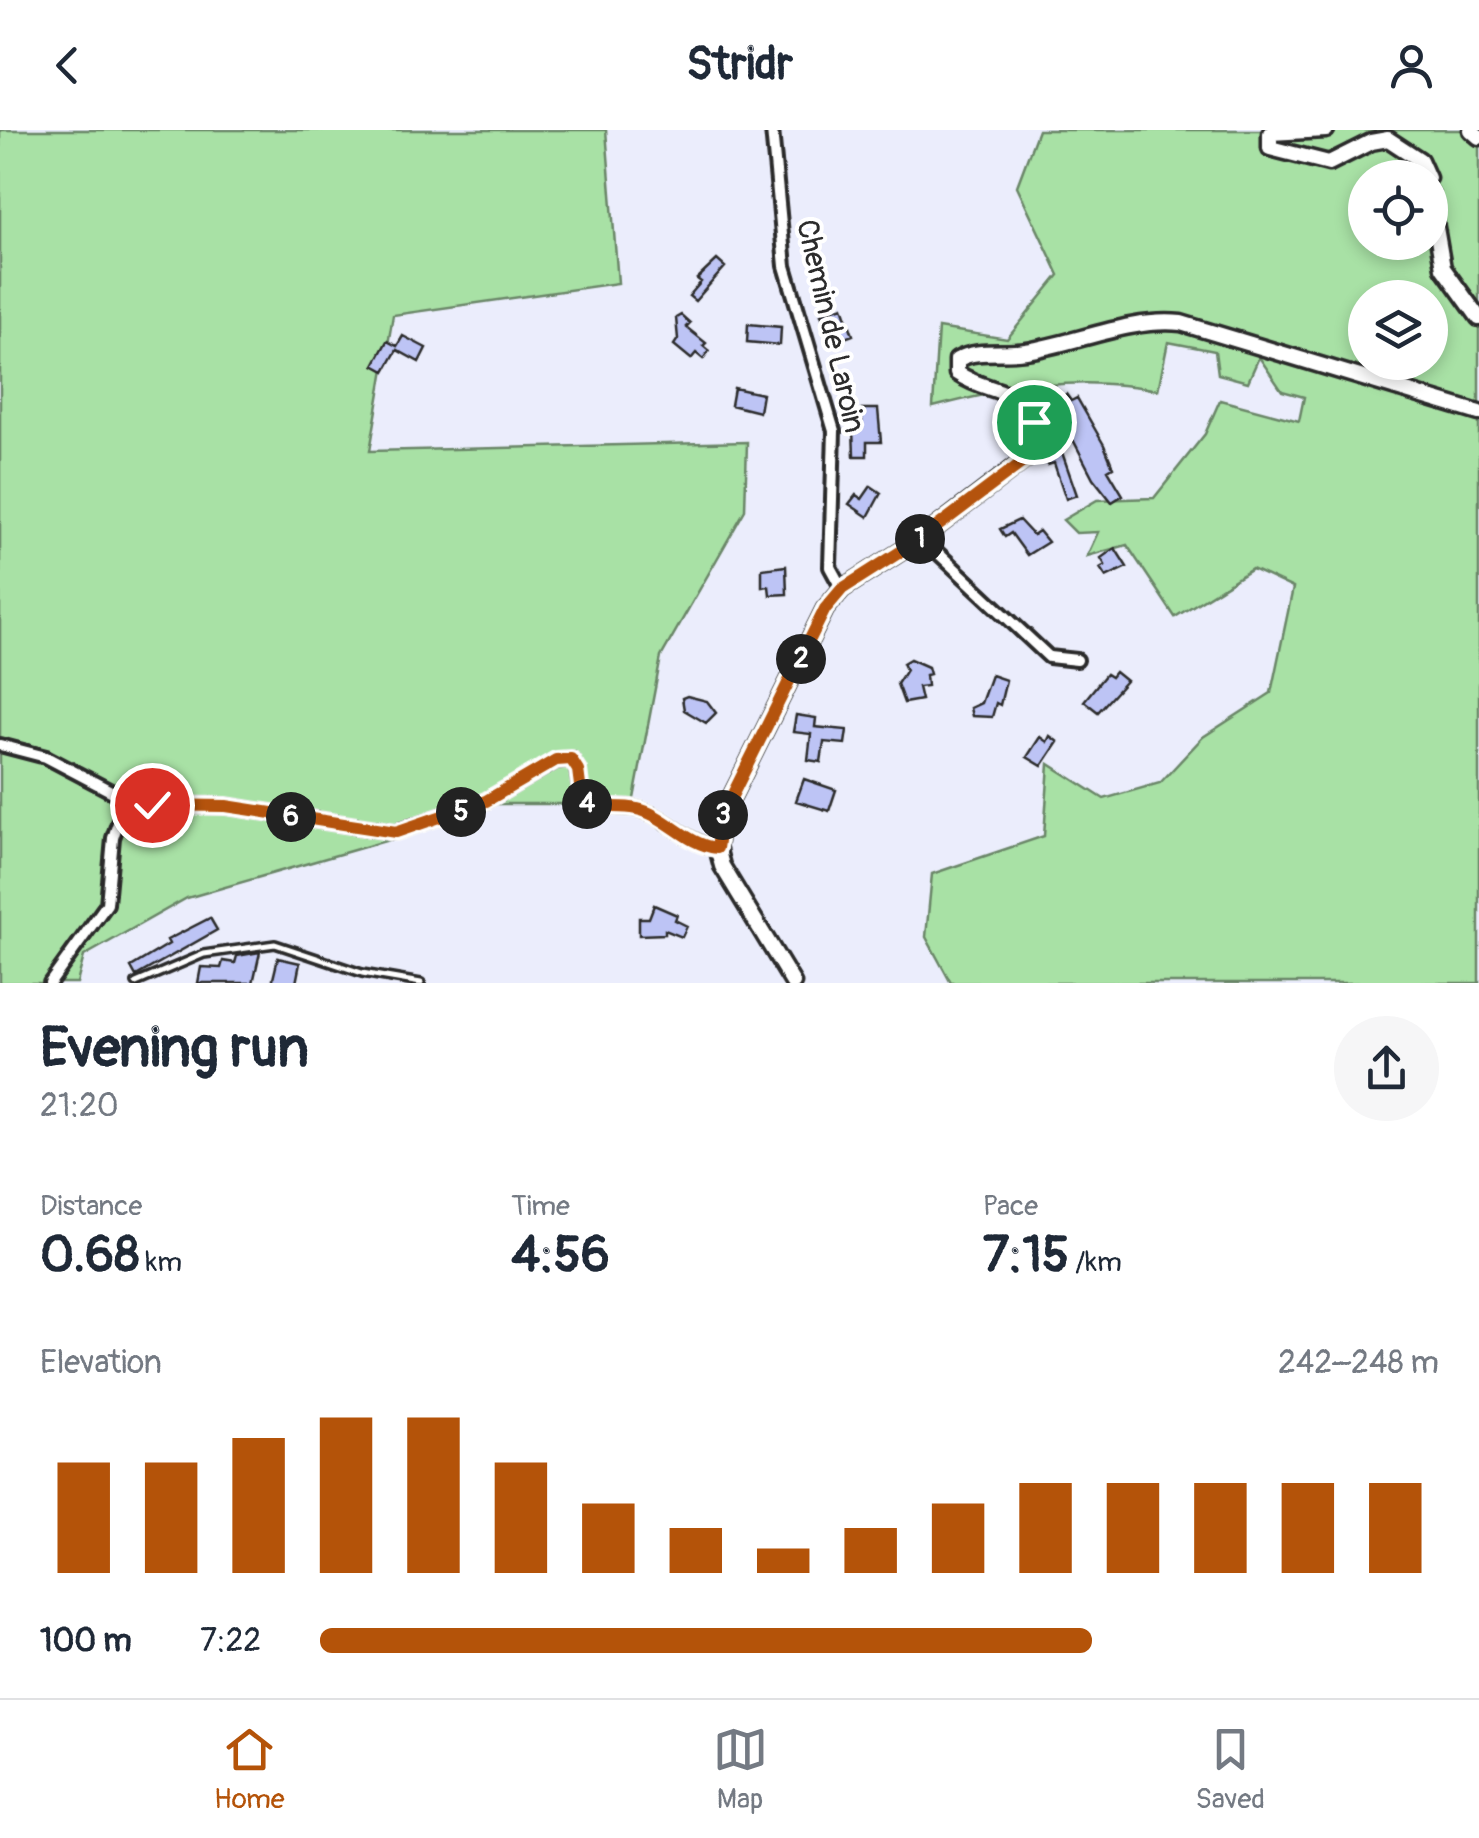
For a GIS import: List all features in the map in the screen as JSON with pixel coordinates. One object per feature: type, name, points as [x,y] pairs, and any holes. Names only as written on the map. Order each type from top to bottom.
[{"type":"street","name":"Chemin de Laroin","points":[[772,130],[785,266],[834,431],[830,567],[842,589]]},
{"type":"street","points":[[1326,130],[1267,131],[1270,148],[1330,163],[1370,142],[1388,139],[1420,160]]},
{"type":"street","points":[[1471,130],[1479,137]]},
{"type":"street","points":[[1442,260],[1443,268],[1479,318]]},
{"type":"street","points":[[793,983],[734,889],[717,848],[722,816],[825,609],[842,589],[922,538],[1032,455],[1036,442],[1034,422],[1020,400],[957,373],[956,360],[967,354],[1024,352],[1154,320],[1181,323],[1479,412]]},
{"type":"street","points":[[922,538],[1049,657],[1077,660]]},
{"type":"street","points":[[0,745],[46,757],[126,799],[152,805],[226,806],[396,832],[486,801],[556,760],[571,759],[578,770],[582,801],[596,808],[639,809],[691,839],[717,848]]},
{"type":"street","points":[[50,983],[107,904],[113,838],[126,799]]},
{"type":"lane","points":[[136,983],[204,954],[275,944],[362,973],[421,983]]},
{"type":"green space","points":[[0,130],[606,130],[618,283],[393,315],[370,451],[747,442],[745,510],[661,657],[633,804],[481,804],[413,833],[187,898],[84,956],[77,983],[0,983]]},
{"type":"green space","points":[[1038,130],[1479,130],[1479,983],[951,983],[926,937],[932,874],[1044,836],[1049,764],[1104,799],[1160,783],[1203,737],[1271,693],[1293,588],[1252,569],[1175,617],[1127,545],[1087,556],[1098,532],[1076,533],[1063,520],[1097,500],[1154,498],[1205,434],[1220,400],[1299,421],[1304,397],[1282,391],[1259,357],[1248,382],[1218,374],[1215,351],[1168,342],[1158,390],[1100,384],[1045,385],[933,407],[938,328],[1007,339],[1059,275],[1017,186]]},
{"type":"building","points":[[717,260],[725,267],[695,301],[689,296],[701,282],[697,279]]},
{"type":"building","points":[[843,306],[853,335],[831,343],[821,314]]},
{"type":"building","points":[[681,315],[690,323],[686,327],[706,343],[703,346],[709,351],[703,359],[696,353],[691,359],[674,345],[678,339],[676,318]]},
{"type":"building","points":[[748,324],[781,327],[780,345],[747,342]]},
{"type":"building","points":[[403,336],[426,348],[419,362],[397,350],[385,371],[374,365],[387,341],[397,346]]},
{"type":"building","points":[[734,388],[762,394],[759,412],[731,405]]},
{"type":"building","points":[[1066,394],[1071,401],[1077,398],[1104,445],[1113,467],[1108,470],[1123,495],[1112,502],[1093,478],[1053,401]]},
{"type":"building","points":[[862,409],[878,409],[881,442],[867,442],[867,456],[854,456],[853,428],[862,428]]},
{"type":"building","points":[[1059,444],[1077,495],[1066,499],[1054,463],[1048,465],[1043,451]]},
{"type":"building","points":[[871,486],[881,493],[868,517],[849,504],[856,495],[862,499]]},
{"type":"building","points":[[1019,520],[1033,535],[1039,531],[1048,542],[1027,555],[1011,533],[1005,537],[1000,529]]},
{"type":"building","points":[[1115,548],[1127,567],[1106,577],[1100,568],[1105,565],[1101,558]]},
{"type":"building","points":[[786,566],[787,594],[770,595],[769,586],[762,587],[762,569]]},
{"type":"building","points":[[910,659],[928,667],[930,674],[926,675],[927,686],[918,687],[921,700],[904,703],[897,684],[906,670],[903,663]]},
{"type":"building","points":[[1115,672],[1126,681],[1098,712],[1084,701],[1106,674],[1111,677]]},
{"type":"building","points":[[991,675],[1006,680],[1000,705],[996,703],[992,717],[972,716],[970,708],[981,703]]},
{"type":"building","points":[[682,698],[707,701],[716,713],[706,723],[684,710]]},
{"type":"building","points":[[796,715],[816,718],[815,727],[847,730],[845,744],[824,742],[821,762],[808,760],[811,734],[793,732]]},
{"type":"building","points":[[1050,736],[1058,742],[1042,766],[1027,757],[1040,737],[1047,742]]},
{"type":"building","points":[[804,779],[836,790],[829,811],[796,801]]},
{"type":"building","points":[[654,905],[677,915],[675,920],[687,926],[682,937],[665,930],[665,934],[639,935],[639,918],[649,918]]},
{"type":"building","points":[[210,918],[217,930],[136,976],[131,967],[169,944],[167,940]]},
{"type":"building","points":[[260,952],[253,983],[198,983],[201,967],[221,968],[223,961],[235,963],[237,956]]},
{"type":"building","points":[[278,958],[300,963],[296,983],[272,983]]},
{"type":"route","points":[[152,805],[226,806],[355,829],[396,832],[438,821],[486,801],[556,760],[571,759],[578,770],[582,801],[596,808],[639,809],[691,839],[717,848],[722,816],[825,609],[842,589],[922,538],[1032,455],[1038,432],[1034,422]]}]
